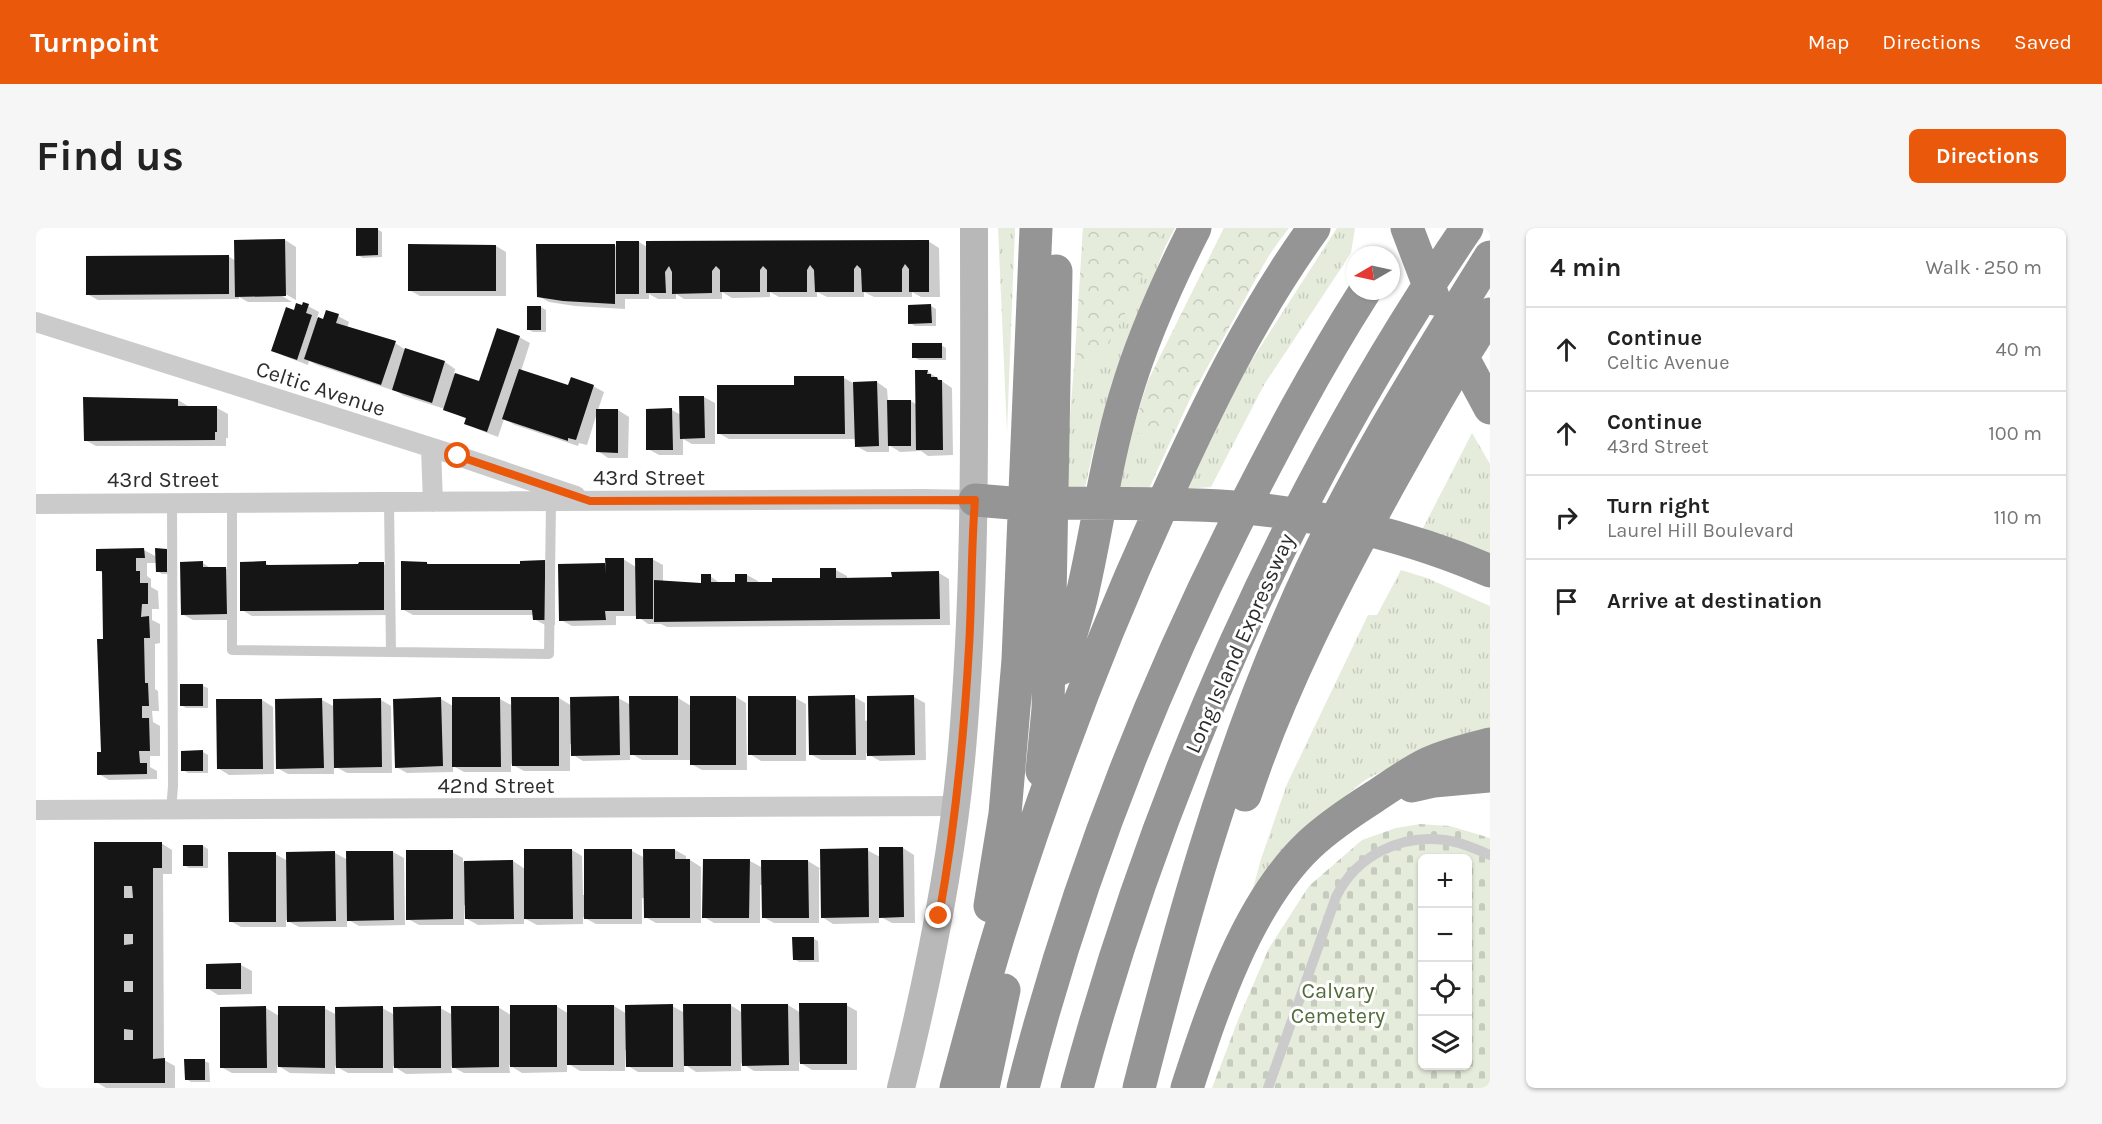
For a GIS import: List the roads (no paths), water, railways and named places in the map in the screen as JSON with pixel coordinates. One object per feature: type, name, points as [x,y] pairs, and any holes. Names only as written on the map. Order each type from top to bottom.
[{"type":"highway","points":[[1036,228],[1041,419]]},
{"type":"highway","points":[[982,1088],[1016,933],[1028,865],[1041,780],[1048,709],[1036,579],[1041,419],[1057,228]]},
{"type":"highway","points":[[1048,709],[1081,600],[1113,442],[1125,398],[1151,321],[1195,228]]},
{"type":"highway","points":[[956,1088],[1005,914],[1054,769],[1114,615],[1195,432],[1234,356],[1274,288],[1314,228]]},
{"type":"highway","points":[[1394,246],[1406,228]]},
{"type":"highway","points":[[1406,228],[1441,316],[1490,408]]},
{"type":"highway","points":[[1442,228],[1490,292]]},
{"type":"highway","name":"Long Island Expressway","points":[[1077,1088],[1120,944],[1178,782],[1220,681],[1281,547],[1309,493],[1396,338],[1467,228]]},
{"type":"highway","points":[[1139,1088],[1182,922],[1226,782],[1289,617],[1332,559],[1361,504],[1420,369],[1490,257]]},
{"type":"highway","points":[[1023,1088],[1079,899],[1115,798],[1187,625],[1293,411],[1360,300]]},
{"type":"highway","points":[[1361,504],[1438,401],[1486,321]]},
{"type":"highway","points":[[975,500],[1011,503],[1234,507],[1279,512],[1395,537],[1439,550],[1490,571]]},
{"type":"highway","points":[[1161,1088],[1202,931],[1246,790],[1300,659],[1332,559]]},
{"type":"highway","points":[[942,1088],[985,928],[997,869],[1011,761],[1018,660],[1036,579]]},
{"type":"highway","points":[[1186,1088],[1210,1021],[1243,942],[1273,888],[1308,846],[1329,828],[1378,794],[1430,763],[1490,744]]},
{"type":"highway","points":[[1378,794],[1434,781],[1490,776]]},
{"type":"main road","points":[[901,1088],[939,916],[956,806],[966,698],[975,500],[974,228]]},
{"type":"street","name":"Celtic Avenue","points":[[36,322],[458,456],[590,501]]},
{"type":"street","points":[[431,449],[433,502]]},
{"type":"street","name":"43rd Street","points":[[36,504],[975,500]]},
{"type":"street","name":"42nd Street","points":[[36,810],[956,806]]},
{"type":"lane","points":[[232,503],[232,650],[549,654],[551,501]]},
{"type":"lane","points":[[389,502],[392,652]]},
{"type":"lane","points":[[171,811],[174,786],[172,503]]},
{"type":"lane","points":[[1268,1088],[1342,886],[1352,872],[1366,859],[1401,844],[1423,840],[1456,842],[1490,855]]},
{"type":"park label","name":"Calvary Cemetery","points":[[1338,1002]]}]
